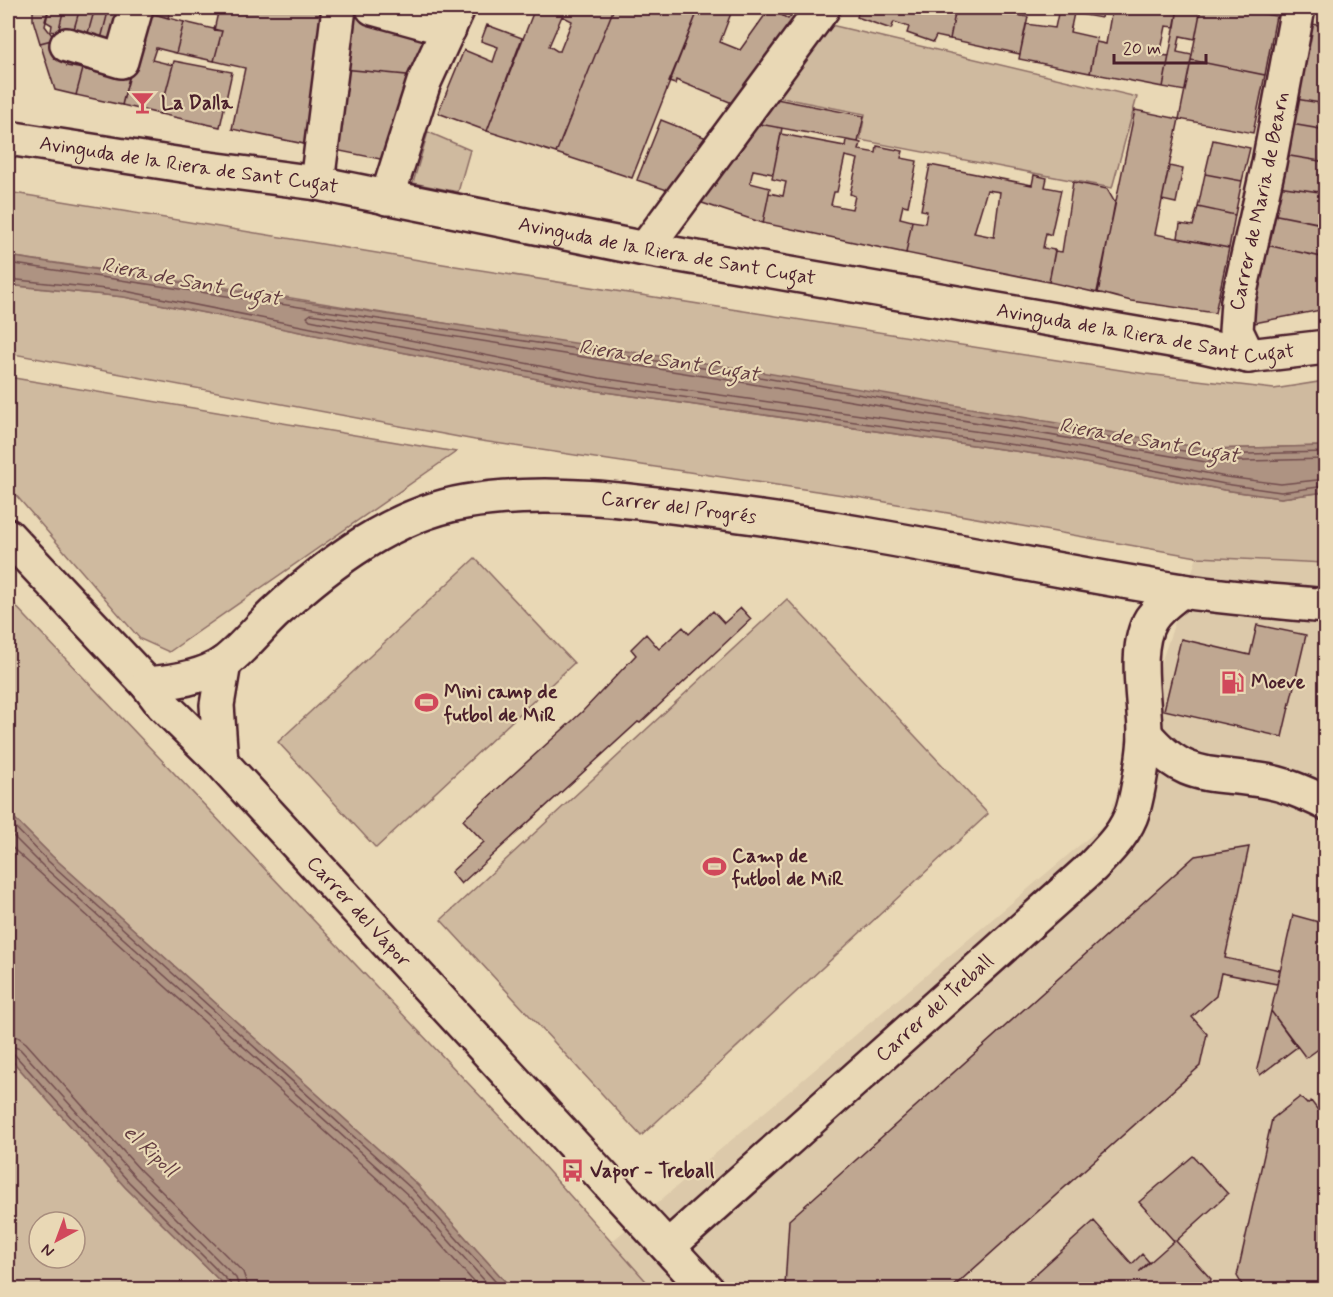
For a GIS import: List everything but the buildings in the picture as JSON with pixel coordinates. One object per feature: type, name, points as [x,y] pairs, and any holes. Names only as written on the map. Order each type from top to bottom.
[{"type":"street","points":[[67,45],[121,60],[136,8]]},
{"type":"street","points":[[317,183],[339,8]]},
{"type":"street","points":[[374,8],[453,18],[424,82],[387,198]]},
{"type":"street","points":[[645,249],[823,8]]},
{"type":"street","name":"Carrer de Maria de Bearn","points":[[1248,356],[1236,331],[1238,301],[1269,163],[1298,8]]},
{"type":"street","name":"Avinguda de la Riera de Sant Cugat","points":[[8,138],[317,183],[645,249],[720,260],[1184,342],[1248,356],[1326,347]]},
{"type":"street","name":"Carrer del Progrés","points":[[147,684],[189,678],[224,663],[278,610],[354,549],[430,511],[463,502],[512,496],[660,504],[814,525],[1181,591],[1326,606]]},
{"type":"street","name":"Carrer del Vapor","points":[[8,536],[147,684],[163,705],[221,762],[707,1290]]},
{"type":"street","name":"Carrer del Treball","points":[[668,1247],[1078,880],[1112,846],[1133,811],[1145,734],[1142,702],[1145,639],[1150,621],[1162,606],[1181,591]]},
{"type":"street","points":[[221,762],[217,705],[224,663]]},
{"type":"street","points":[[1145,734],[1159,751],[1184,768],[1209,776],[1284,785],[1326,803]]},
{"type":"shaded area","points":[[818,22],[1137,97],[1112,188],[860,140],[865,114],[767,95]]},
{"type":"shaded area","points":[[428,132],[470,150],[458,192],[413,183]]},
{"type":"shaded area","points":[[8,192],[449,265],[1146,374],[1274,389],[1325,381],[1325,446],[1208,449],[261,293],[8,256]]},
{"type":"shaded area","points":[[8,285],[124,297],[598,391],[1049,456],[1224,490],[1281,498],[1325,492],[1325,563],[1197,557],[863,498],[475,440],[8,353]]},
{"type":"shaded area","points":[[8,377],[456,452],[169,652],[140,639],[8,486]]},
{"type":"shaded area","points":[[1197,557],[1325,563],[1325,1289],[653,1289],[610,1243],[1107,822]]},
{"type":"shaded area","name":"Mini camp de futbol de MiR","points":[[475,558],[574,663],[376,848],[278,742]]},
{"type":"shaded area","points":[[8,598],[503,1120],[653,1289],[512,1289],[418,1185],[52,856],[8,812]]},
{"type":"shaded area","name":"Camp de futbol de MiR","points":[[787,599],[988,814],[641,1136],[441,920]]},
{"type":"shaded area","points":[[8,1056],[125,1187],[228,1289],[8,1289]]},
{"type":"water","name":"Riera de Sant Cugat","points":[[8,256],[737,368],[1208,449],[1325,446],[1325,492],[1281,498],[1224,490],[1049,456],[598,391],[124,297],[8,285]]},
{"type":"water","name":"el Ripoll","points":[[8,812],[52,856],[418,1185],[512,1289],[228,1289],[125,1187],[8,1056]]},
{"type":"place","name":"La Dalla","points":[[143,103]]},
{"type":"place","name":"Moeve","points":[[1233,682]]},
{"type":"place","name":"Mini camp de futbol de MiR","points":[[426,703]]},
{"type":"place","name":"Camp de futbol de MiR","points":[[714,867]]},
{"type":"place","name":"Vapor - Treball","points":[[572,1171]]}]
